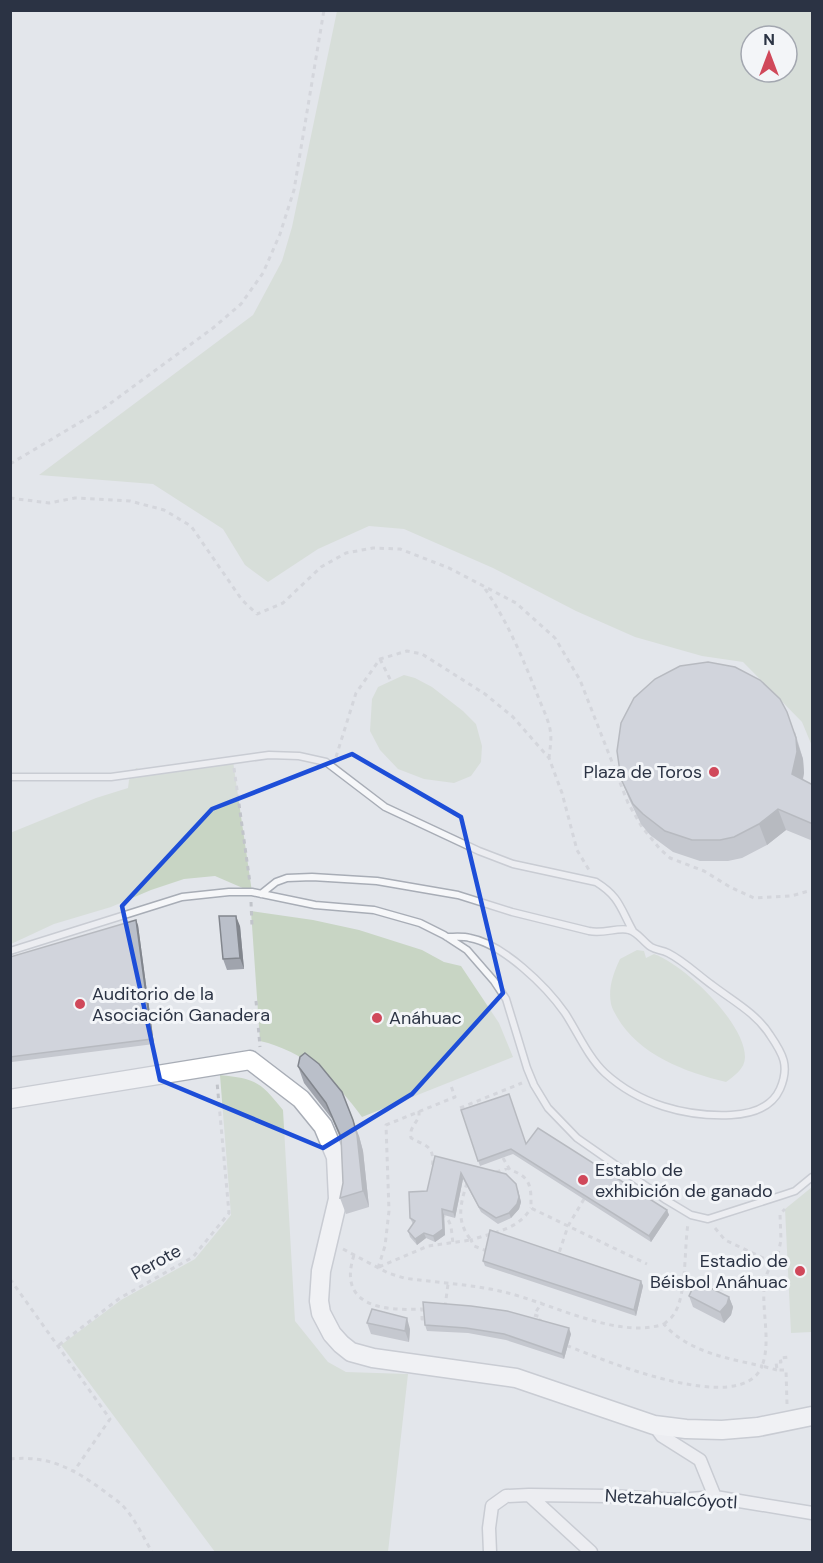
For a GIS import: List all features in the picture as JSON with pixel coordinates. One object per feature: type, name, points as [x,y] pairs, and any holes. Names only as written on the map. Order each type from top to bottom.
[{"type":"street","points":[[10,1099],[250,1060],[301,1099],[323,1126],[336,1157],[338,1199],[321,1271],[319,1301],[321,1313],[332,1334],[351,1352],[373,1359],[516,1378],[654,1425],[722,1430],[782,1423],[813,1416]]},
{"type":"street","points":[[654,1425],[662,1436],[700,1460],[715,1497]]},
{"type":"street","points":[[529,1495],[591,1552]]},
{"type":"street","name":"Netzahualcóyotl","points":[[490,1552],[489,1528],[492,1506],[506,1496],[609,1496],[678,1500],[715,1497],[813,1513]]},
{"type":"lane","points":[[10,777],[111,777],[269,755],[299,756],[326,762],[385,807],[479,851],[513,864],[596,882],[607,889],[621,904],[633,931],[647,944],[686,965],[749,1011],[764,1026],[784,1057],[785,1068],[780,1089],[769,1104],[745,1114],[710,1116],[676,1111],[648,1101],[621,1087],[606,1074],[584,1045],[563,1011],[537,980],[524,969],[486,944],[472,938],[447,937]]},
{"type":"lane","points":[[261,894],[276,882],[287,878],[330,877],[377,881],[458,895],[512,912],[589,931],[601,933],[620,929],[633,931]]},
{"type":"lane","points":[[10,951],[182,897],[252,892],[315,904],[374,910],[420,923],[467,950],[506,999],[532,1079],[548,1108],[569,1132],[666,1200],[692,1215],[708,1219],[783,1196],[795,1191],[813,1177]]},
{"type":"path","points":[[10,464],[104,408],[213,328],[241,304],[263,273],[280,234],[294,190],[324,10]]},
{"type":"path","points":[[10,498],[49,503],[75,498],[130,501],[164,510],[191,526],[236,593],[257,614],[283,603],[333,559],[346,553],[373,548],[400,549],[484,586],[516,603],[555,638],[580,680],[628,803],[642,827],[660,849],[670,858],[704,871],[754,898],[791,896],[813,890]]},
{"type":"path","points":[[484,586],[500,609],[545,713],[550,728],[549,758]]},
{"type":"path","points":[[333,767],[356,693],[380,659],[407,651],[422,654],[471,684],[513,717],[549,758],[562,793],[577,850],[596,882]]},
{"type":"path","points":[[380,659],[391,681]]},
{"type":"path","points":[[233,761],[252,892],[252,927]]},
{"type":"path","points":[[256,1000],[259,1054]]},
{"type":"path","points":[[460,1108],[532,1079]]},
{"type":"path","name":"Perote","points":[[58,1345],[120,1298],[193,1257],[229,1213],[217,1082]]},
{"type":"path","points":[[378,1268],[385,1246],[389,1212],[386,1125],[455,1097],[450,1083]]},
{"type":"path","points":[[418,1111],[419,1116],[410,1135],[411,1138],[428,1145],[431,1150],[433,1160],[431,1176]]},
{"type":"path","points":[[378,1268],[428,1246],[471,1240],[512,1227],[524,1217],[531,1208],[532,1192],[524,1177],[509,1168],[503,1158]]},
{"type":"path","points":[[488,1174],[509,1168]]},
{"type":"path","points":[[471,1175],[465,1190],[460,1223],[474,1246],[487,1251]]},
{"type":"path","points":[[557,1258],[568,1226],[584,1199]]},
{"type":"path","points":[[531,1208],[647,1264]]},
{"type":"path","points":[[776,1264],[781,1240],[780,1214],[785,1209]]},
{"type":"path","points":[[435,1214],[448,1218],[453,1243]]},
{"type":"path","points":[[335,1246],[388,1273],[404,1278],[506,1292],[542,1302],[581,1317],[622,1327],[650,1329],[664,1324],[674,1315],[679,1303],[687,1232],[692,1215]]},
{"type":"path","points":[[708,1219],[725,1240],[776,1264],[787,1264]]},
{"type":"path","points":[[354,1255],[350,1278],[354,1290],[361,1298],[377,1307],[398,1310],[422,1309],[422,1319],[426,1319]]},
{"type":"path","points":[[567,1346],[622,1368],[672,1381],[707,1387],[740,1385],[749,1381],[762,1366],[767,1330],[764,1284],[766,1274],[771,1266],[776,1264]]},
{"type":"path","points":[[10,1279],[110,1419],[74,1471]]},
{"type":"path","points":[[445,1309],[448,1283]]},
{"type":"path","points":[[539,1324],[541,1317],[534,1315],[542,1302]]},
{"type":"path","points":[[664,1324],[670,1331],[696,1348],[777,1370],[786,1370],[787,1404]]},
{"type":"path","points":[[777,1370],[776,1362],[781,1362],[780,1358],[790,1358]]},
{"type":"path","points":[[11,1458],[37,1458],[63,1465],[74,1471],[122,1506],[138,1527],[152,1552]]},
{"type":"highlighted area","points":[[352,754],[461,817],[503,993],[412,1094],[323,1148],[160,1080],[122,906],[212,809]]},
{"type":"green space","points":[[337,11],[812,11],[812,746],[802,722],[743,662],[702,656],[635,637],[576,611],[493,568],[404,529],[369,526],[318,549],[268,582],[245,565],[223,529],[153,484],[39,475],[253,315],[282,261],[292,227]]},
{"type":"green space","points":[[404,675],[432,687],[476,724],[482,746],[481,762],[471,776],[454,783],[424,779],[398,769],[380,750],[370,731],[372,699],[378,687]]},
{"type":"green space","points":[[233,761],[252,892],[215,876],[184,879],[111,907],[54,924],[11,944],[10,833],[96,798],[128,788],[129,780],[136,768],[150,773]]},
{"type":"green space","name":"Anáhuac","points":[[251,911],[313,920],[359,930],[422,950],[444,962],[461,966],[499,1023],[513,1057],[362,1117],[341,1091],[318,1069],[291,1052],[260,1041]]},
{"type":"green space","points":[[637,950],[644,951],[646,958],[654,954],[681,970],[711,997],[735,1028],[742,1043],[745,1061],[738,1072],[726,1082],[679,1067],[650,1052],[626,1030],[617,1017],[610,998],[613,976],[620,959]]},
{"type":"green space","points":[[220,1075],[250,1080],[269,1093],[283,1110],[295,1321],[328,1362],[346,1372],[408,1374],[388,1552],[215,1552],[61,1345],[121,1300],[195,1259],[231,1215]]},
{"type":"green space","name":"Estadio de Béisbol Anáhuac","points":[[812,1187],[812,1332],[791,1333],[785,1209]]},
{"type":"building","name":"Plaza de Toros","points":[[708,662],[735,667],[760,680],[780,699],[796,738],[797,752],[792,774],[813,785],[813,824],[778,809],[759,824],[734,837],[720,840],[692,840],[665,831],[633,804],[621,779],[617,751],[621,723],[634,698],[655,679],[680,666]]},
{"type":"building","points":[[219,916],[236,916],[240,958],[223,959]]},
{"type":"building","name":"Auditorio de la Asociación Ganadera","points":[[136,920],[152,1039],[10,1057],[10,957]]},
{"type":"building","points":[[305,1053],[319,1064],[342,1092],[357,1135],[363,1191],[340,1198],[343,1183],[341,1137],[326,1103],[298,1066],[300,1057]]},
{"type":"building","points":[[509,1094],[526,1144],[538,1128],[667,1210],[649,1236],[511,1149],[478,1161],[461,1110]]},
{"type":"building","points":[[435,1156],[506,1174],[516,1184],[519,1197],[517,1204],[509,1213],[496,1218],[479,1207],[461,1173],[453,1212],[442,1209],[443,1229],[433,1236],[424,1233],[415,1239],[408,1231],[415,1221],[410,1218],[409,1192],[427,1191]]},
{"type":"building","points":[[490,1230],[641,1281],[634,1310],[483,1261]]},
{"type":"building","points":[[696,1281],[729,1297],[727,1304],[720,1312],[689,1296]]},
{"type":"building","points":[[423,1302],[507,1311],[569,1328],[562,1354],[504,1334],[425,1325]]},
{"type":"building","points":[[372,1309],[407,1318],[405,1331],[367,1323]]},
{"type":"place","name":"Plaza de Toros","points":[[714,772]]},
{"type":"place","name":"Auditorio de la Asociación Ganadera","points":[[80,1004]]},
{"type":"place","name":"Anáhuac","points":[[377,1018]]},
{"type":"place","name":"Establo de exhibición de ganado","points":[[583,1180]]},
{"type":"place","name":"Estadio de Béisbol Anáhuac","points":[[800,1271]]}]
